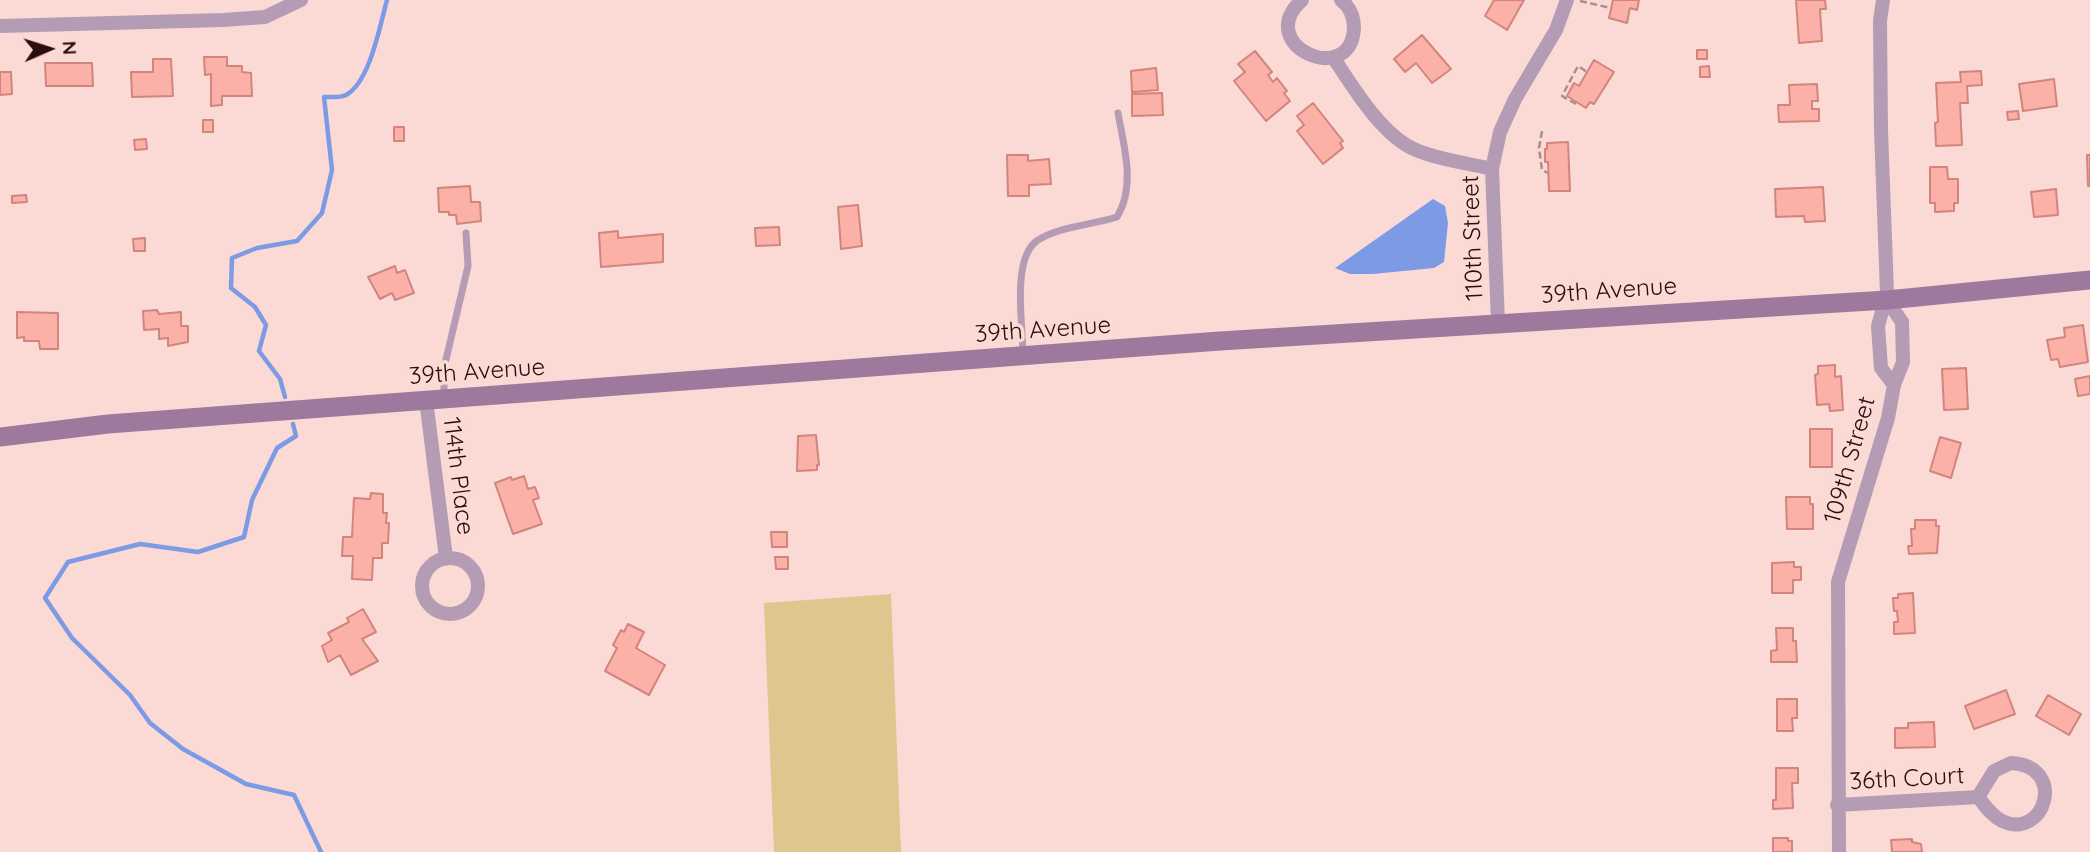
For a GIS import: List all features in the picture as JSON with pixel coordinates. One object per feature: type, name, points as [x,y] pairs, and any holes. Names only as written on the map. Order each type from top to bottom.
[{"type":"main road","name":"39th Avenue","points":[[0,437],[108,424],[1023,356],[1498,323],[1886,300],[2090,281]]},
{"type":"street","points":[[0,26],[265,17],[302,0]]},
{"type":"street","points":[[1303,0],[1291,15],[1290,36],[1295,45],[1312,57],[1322,59],[1342,52],[1353,33],[1351,12],[1340,0]]},
{"type":"street","name":"110th Street","points":[[1498,323],[1492,169],[1500,132],[1518,92],[1556,30],[1567,0]]},
{"type":"street","name":"109th Street","points":[[1839,852],[1838,582],[1888,418],[1894,385],[1881,368],[1878,326],[1886,300],[1881,130],[1880,21],[1883,0]]},
{"type":"street","points":[[1333,57],[1359,96],[1396,139],[1416,150],[1492,169]]},
{"type":"street","points":[[1886,300],[1902,322],[1903,362],[1894,385]]},
{"type":"street","name":"114th Place","points":[[435,400],[446,558]]},
{"type":"street","name":"114th Place","points":[[446,558],[465,562],[477,577],[478,587],[472,605],[455,615],[446,615],[430,607],[422,591],[422,582],[430,566],[446,558]]},
{"type":"street","name":"36th Court","points":[[2011,763],[2021,764],[2038,773],[2046,790],[2041,810],[2024,823],[2014,824],[1994,816],[1978,797],[1994,771],[2011,763]]},
{"type":"street","name":"36th Court","points":[[1838,805],[1978,797]]},
{"type":"lane","points":[[1023,356],[1021,271],[1026,253],[1037,241],[1062,230],[1117,217],[1124,205],[1128,185],[1118,113]]},
{"type":"lane","points":[[435,400],[468,266],[466,233]]},
{"type":"path","points":[[1576,0],[1611,8]]},
{"type":"path","points":[[1576,104],[1562,96],[1578,66],[1587,72]]},
{"type":"path","points":[[1542,131],[1539,148],[1542,170],[1548,173]]},
{"type":"shaded area","points":[[891,594],[901,852],[774,852],[764,603]]},
{"type":"water","points":[[1433,199],[1445,206],[1448,223],[1444,262],[1434,268],[1373,274],[1350,274],[1335,268]]},
{"type":"building","points":[[1494,0],[1524,0],[1507,30],[1485,16]]},
{"type":"building","points":[[1613,0],[1639,0],[1637,10],[1630,8],[1627,23],[1609,18]]},
{"type":"building","points":[[1796,0],[1825,0],[1826,9],[1820,9],[1822,41],[1799,43]]},
{"type":"building","points":[[1422,35],[1451,69],[1432,83],[1416,63],[1405,72],[1394,59]]},
{"type":"building","points":[[1697,50],[1707,50],[1707,59],[1697,59]]},
{"type":"building","points":[[1255,51],[1272,72],[1268,75],[1273,82],[1277,78],[1287,91],[1284,93],[1290,101],[1266,121],[1234,81],[1245,72],[1238,64]]},
{"type":"building","points":[[204,57],[227,57],[227,66],[242,66],[242,72],[251,73],[252,96],[222,96],[222,105],[211,106],[211,74],[205,75]]},
{"type":"building","points":[[153,59],[171,59],[173,96],[132,97],[131,72],[153,72]]},
{"type":"building","points":[[1594,60],[1614,72],[1594,104],[1590,102],[1586,108],[1567,96],[1574,83],[1579,86]]},
{"type":"building","points":[[45,63],[92,63],[93,86],[46,86]]},
{"type":"building","points":[[1709,66],[1710,77],[1700,77],[1700,67]]},
{"type":"building","points":[[1156,68],[1158,90],[1132,92],[1131,71]]},
{"type":"building","points":[[1981,71],[1982,85],[1967,86],[1968,103],[1960,103],[1962,145],[1936,146],[1936,83],[1961,82],[1960,72]]},
{"type":"building","points":[[0,72],[11,72],[12,94],[0,95]]},
{"type":"building","points":[[2054,79],[2057,106],[2023,111],[2019,84]]},
{"type":"building","points":[[1817,84],[1818,101],[1812,101],[1812,109],[1819,109],[1819,121],[1779,122],[1778,105],[1790,105],[1789,85]]},
{"type":"building","points":[[1162,93],[1163,115],[1132,116],[1132,94]]},
{"type":"building","points":[[1313,103],[1343,141],[1340,143],[1343,148],[1323,164],[1297,131],[1304,125],[1297,116]]},
{"type":"building","points":[[2018,111],[2019,119],[2008,120],[2007,112]]},
{"type":"building","points":[[203,120],[213,120],[213,132],[203,132]]},
{"type":"building","points":[[394,127],[404,127],[404,141],[394,141]]},
{"type":"building","points":[[146,139],[147,149],[135,150],[134,140]]},
{"type":"building","points":[[1568,142],[1570,191],[1549,191],[1548,162],[1545,162],[1547,143]]},
{"type":"building","points":[[1007,155],[1028,155],[1028,161],[1049,159],[1051,184],[1029,185],[1029,196],[1008,196]]},
{"type":"building","points":[[2087,155],[2090,155],[2090,186],[2088,186]]},
{"type":"building","points":[[1930,167],[1947,167],[1948,179],[1958,179],[1958,203],[1954,203],[1954,211],[1935,212],[1935,203],[1930,203]]},
{"type":"building","points":[[470,186],[471,202],[480,202],[481,221],[457,224],[456,215],[439,212],[438,188]]},
{"type":"building","points":[[1823,187],[1825,221],[1805,222],[1804,216],[1776,217],[1775,189]]},
{"type":"building","points":[[2056,189],[2058,215],[2034,217],[2031,192]]},
{"type":"building","points":[[26,195],[27,202],[12,203],[12,196]]},
{"type":"building","points":[[858,205],[862,246],[841,249],[838,207]]},
{"type":"building","points":[[779,227],[780,245],[756,246],[755,228]]},
{"type":"building","points":[[618,231],[618,238],[663,234],[663,262],[601,267],[599,233]]},
{"type":"building","points":[[145,238],[145,251],[134,251],[133,239]]},
{"type":"building","points":[[395,266],[397,273],[405,270],[414,293],[395,300],[392,293],[380,299],[368,277]]},
{"type":"building","points":[[157,310],[159,314],[181,312],[181,326],[188,326],[188,342],[168,346],[168,338],[159,339],[159,329],[144,330],[143,311]]},
{"type":"building","points":[[17,312],[58,313],[58,349],[40,349],[39,341],[17,338]]},
{"type":"building","points":[[2083,325],[2088,362],[2060,367],[2058,359],[2051,360],[2047,340],[2065,337],[2064,328]]},
{"type":"building","points":[[1835,365],[1835,377],[1841,376],[1843,410],[1830,411],[1829,404],[1817,405],[1815,375],[1818,374],[1818,366]]},
{"type":"building","points":[[1966,368],[1968,409],[1944,410],[1942,369]]},
{"type":"building","points":[[2090,376],[2090,394],[2078,396],[2075,379]]},
{"type":"building","points":[[1810,429],[1832,429],[1832,467],[1810,467]]},
{"type":"building","points":[[816,435],[819,465],[817,470],[797,471],[798,436]]},
{"type":"building","points":[[1940,437],[1961,443],[1951,478],[1930,471]]},
{"type":"building","points":[[524,476],[528,489],[535,487],[539,498],[533,500],[542,524],[513,534],[495,483]]},
{"type":"building","points":[[371,493],[383,494],[383,513],[387,513],[386,523],[389,523],[388,543],[382,543],[382,558],[373,558],[372,580],[352,579],[353,556],[342,556],[343,537],[352,537],[354,498],[370,499]]},
{"type":"building","points":[[1786,497],[1810,497],[1810,504],[1813,504],[1813,529],[1787,529]]},
{"type":"building","points":[[1915,520],[1936,520],[1936,526],[1939,526],[1937,553],[1909,554],[1908,546],[1912,546],[1911,529],[1915,529]]},
{"type":"building","points":[[771,532],[787,532],[787,547],[772,547]]},
{"type":"building","points":[[775,557],[788,557],[788,569],[776,569]]},
{"type":"building","points":[[1794,562],[1794,567],[1801,567],[1801,580],[1793,580],[1793,593],[1772,593],[1772,563]]},
{"type":"building","points":[[1913,593],[1915,633],[1894,634],[1894,622],[1898,622],[1893,598],[1898,598],[1898,594]]},
{"type":"building","points":[[363,609],[376,632],[362,639],[378,661],[351,675],[340,655],[328,662],[322,646],[332,640],[328,633],[349,622],[347,618]]},
{"type":"building","points":[[628,624],[644,632],[636,648],[665,665],[649,695],[605,671],[617,648],[613,645],[621,630],[624,632]]},
{"type":"building","points":[[1776,628],[1793,628],[1797,662],[1771,662],[1771,651],[1777,650]]},
{"type":"building","points":[[2006,690],[2015,714],[1974,729],[1965,706]]},
{"type":"building","points":[[2048,695],[2081,714],[2069,735],[2036,716]]},
{"type":"building","points":[[1777,699],[1797,699],[1797,718],[1792,718],[1793,731],[1777,731]]},
{"type":"building","points":[[1934,722],[1935,747],[1895,748],[1895,728],[1908,728],[1908,723]]},
{"type":"building","points":[[1776,768],[1798,768],[1798,783],[1792,783],[1793,808],[1773,809],[1773,800],[1776,800]]},
{"type":"building","points":[[1773,838],[1788,838],[1788,841],[1792,841],[1792,852],[1773,852]]},
{"type":"building","points":[[1912,839],[1912,842],[1921,844],[1922,852],[1892,852],[1891,840]]},
{"type":"waterway","points":[[285,397],[280,379],[259,351],[266,325],[255,307],[231,288],[232,258],[257,248],[297,241],[322,213],[332,170],[324,97],[346,95],[362,78],[373,52],[387,0]]},
{"type":"waterway","points":[[293,424],[296,436],[277,448],[252,500],[244,537],[198,552],[140,544],[68,562],[45,598],[72,638],[130,695],[150,723],[183,749],[246,784],[294,795],[321,852]]}]
